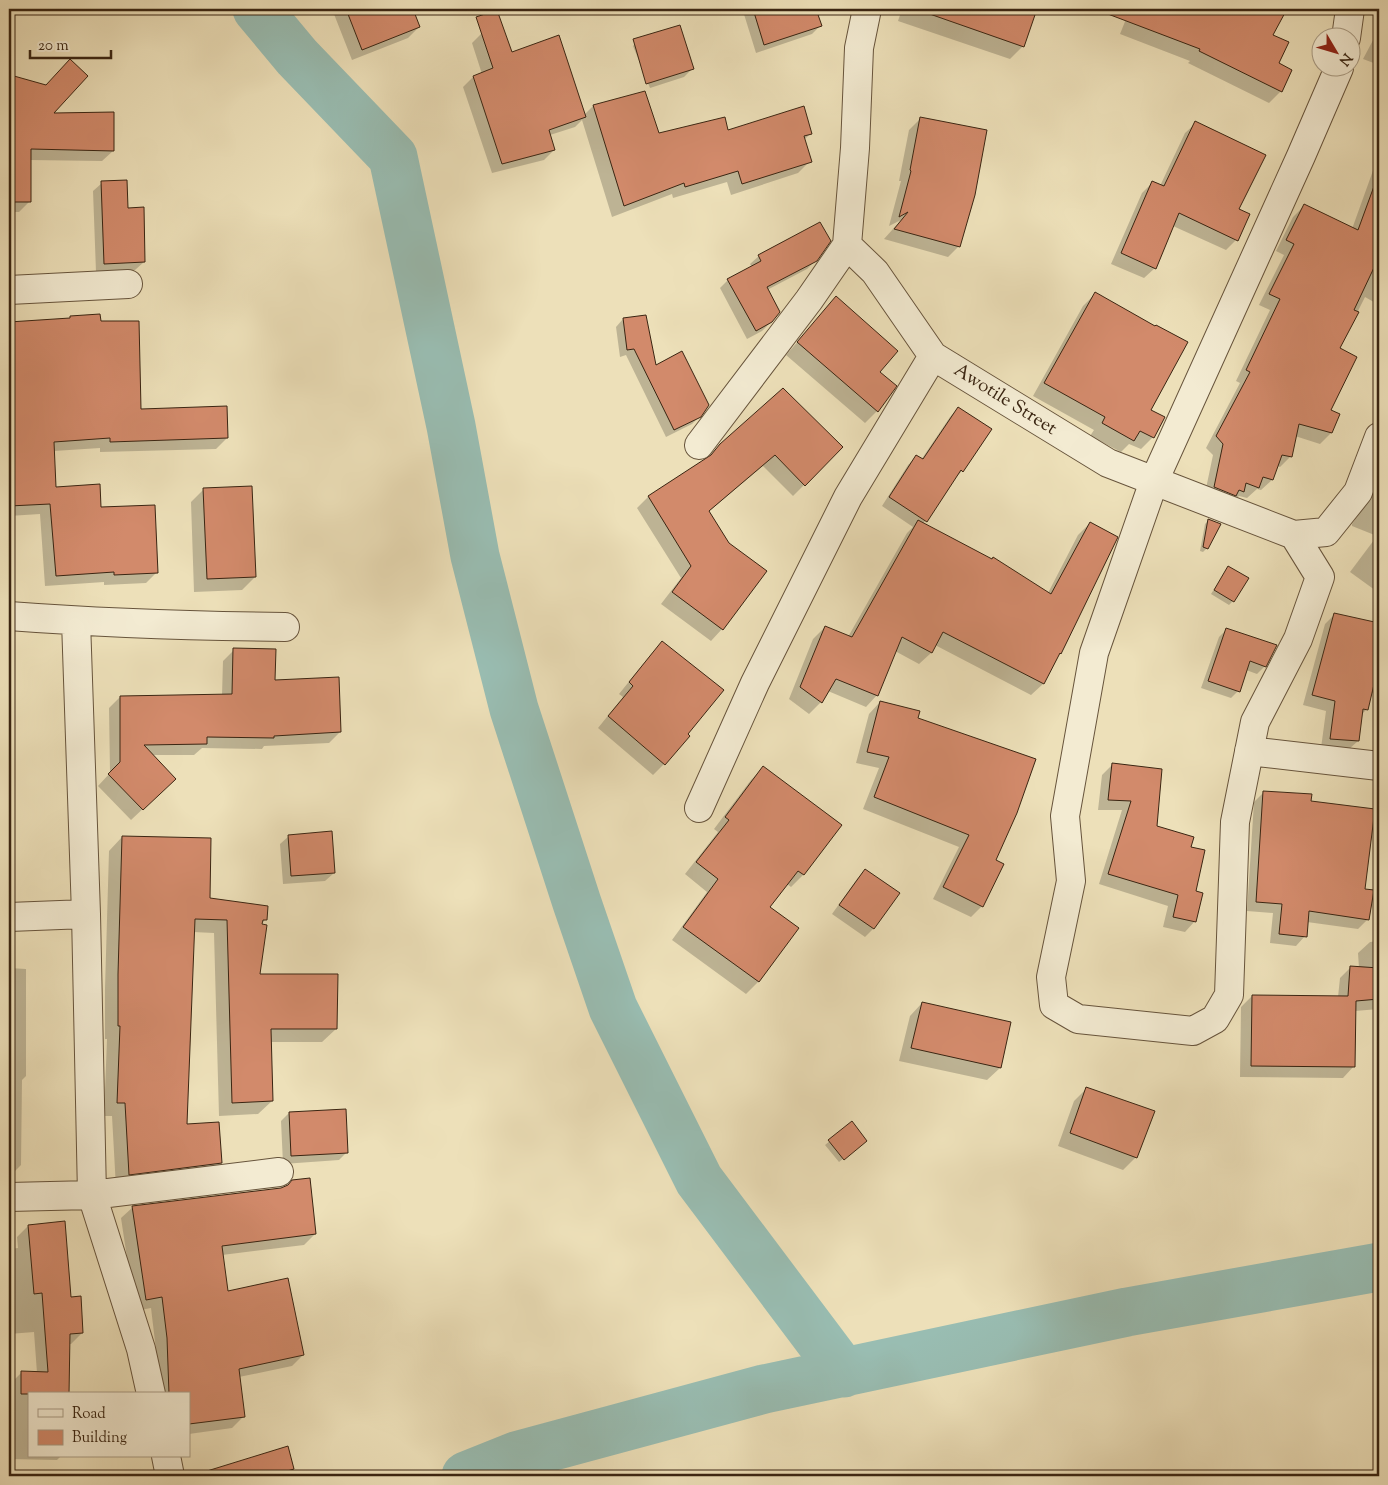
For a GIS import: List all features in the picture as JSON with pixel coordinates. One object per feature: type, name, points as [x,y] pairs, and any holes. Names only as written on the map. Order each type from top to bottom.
[{"type":"street","points":[[699,445],[809,300],[847,246],[855,148],[859,48],[866,9]]},
{"type":"street","points":[[1347,28],[1350,9]]},
{"type":"street","points":[[1294,535],[1320,577],[1298,639],[1255,722],[1235,822],[1229,995],[1215,1019],[1193,1031],[1078,1019],[1054,1005],[1051,977],[1071,881],[1065,816],[1094,653],[1154,480],[1335,78]]},
{"type":"street","name":"Awotile Street","points":[[847,246],[875,272],[933,356],[1108,463],[1294,535],[1326,532],[1358,492],[1379,437]]},
{"type":"street","points":[[9,290],[128,284]]},
{"type":"street","points":[[699,808],[755,683],[848,497],[933,356]]},
{"type":"street","points":[[9,616],[175,626],[285,627]]},
{"type":"street","points":[[76,621],[86,914],[92,1195],[141,1349],[151,1392]]},
{"type":"street","points":[[1249,751],[1379,766]]},
{"type":"street","points":[[9,917],[86,914]]},
{"type":"street","points":[[9,1197],[92,1195],[280,1172]]},
{"type":"street","points":[[166,1458],[170,1476]]},
{"type":"building","points":[[346,9],[413,9],[420,27],[362,50]]},
{"type":"building","points":[[753,9],[816,9],[822,26],[764,45]]},
{"type":"building","points":[[925,9],[1037,9],[1024,47],[924,12]]},
{"type":"building","points":[[1100,9],[1287,9],[1273,35],[1289,42],[1279,63],[1292,70],[1282,92],[1199,51],[1200,49],[1100,11]]},
{"type":"building","points":[[497,10],[512,52],[559,35],[586,117],[549,130],[555,150],[502,164],[473,76],[493,68],[476,17]]},
{"type":"building","points":[[680,25],[694,69],[646,84],[633,39]]},
{"type":"building","points":[[70,59],[88,76],[54,113],[114,112],[114,151],[31,149],[31,202],[9,202],[9,93],[14,76],[46,85]]},
{"type":"building","points":[[645,91],[659,133],[725,117],[728,130],[804,106],[812,134],[804,136],[812,162],[742,184],[738,171],[685,187],[684,183],[624,206],[593,105]]},
{"type":"building","points":[[920,117],[987,130],[975,195],[960,247],[894,229],[908,212],[899,217],[911,171]]},
{"type":"building","points":[[1195,121],[1266,155],[1239,209],[1250,214],[1238,241],[1179,213],[1156,269],[1121,253],[1152,181],[1164,186]]},
{"type":"building","points":[[1377,178],[1379,178],[1379,257],[1354,310],[1359,312],[1340,348],[1357,357],[1331,410],[1340,414],[1332,433],[1299,424],[1292,457],[1282,455],[1273,480],[1263,477],[1259,488],[1246,483],[1244,492],[1239,490],[1236,496],[1214,487],[1223,444],[1216,436],[1250,372],[1246,370],[1280,299],[1269,294],[1294,244],[1286,240],[1304,204],[1358,230]]},
{"type":"building","points":[[127,180],[128,208],[144,207],[145,262],[104,264],[101,181]]},
{"type":"building","points":[[820,222],[831,241],[817,261],[767,287],[780,312],[772,322],[756,331],[727,279],[761,261],[758,255]]},
{"type":"building","points":[[1095,292],[1155,326],[1188,342],[1151,410],[1165,417],[1154,438],[1140,431],[1134,441],[1102,423],[1105,417],[1044,383]]},
{"type":"building","points":[[836,296],[898,351],[880,372],[897,386],[878,412],[797,342]]},
{"type":"building","points":[[100,314],[101,321],[139,321],[141,409],[227,406],[228,438],[110,442],[110,438],[54,442],[56,487],[100,484],[101,507],[155,505],[158,573],[114,575],[114,572],[56,576],[50,504],[9,506],[9,322]]},
{"type":"building","points":[[646,315],[656,365],[682,351],[709,405],[701,417],[674,430],[634,349],[627,350],[623,318]]},
{"type":"building","points":[[783,388],[843,447],[805,486],[775,455],[709,511],[729,543],[767,571],[723,630],[672,592],[691,566],[648,496],[711,455],[720,444]]},
{"type":"building","points":[[958,407],[992,429],[963,472],[961,470],[927,522],[889,497],[916,455],[923,459]]},
{"type":"building","points":[[252,486],[256,577],[207,579],[203,488]]},
{"type":"building","points":[[1208,519],[1221,524],[1208,549],[1203,547]]},
{"type":"building","points":[[918,520],[992,559],[993,557],[1051,594],[1090,522],[1118,537],[1061,654],[1044,684],[943,632],[932,653],[902,637],[878,696],[836,679],[822,703],[800,687],[825,626],[852,637]]},
{"type":"building","points":[[1228,566],[1249,578],[1234,602],[1214,590]]},
{"type":"building","points":[[1334,613],[1379,623],[1379,663],[1368,710],[1363,709],[1359,741],[1330,739],[1335,701],[1312,695]]},
{"type":"building","points":[[1226,628],[1277,645],[1266,667],[1250,661],[1240,692],[1208,681]]},
{"type":"building","points":[[662,641],[724,690],[688,734],[690,736],[665,765],[608,716],[633,686],[629,682]]},
{"type":"building","points":[[233,648],[276,649],[275,680],[339,677],[341,732],[274,736],[274,738],[207,737],[207,744],[144,745],[176,779],[143,810],[108,774],[120,762],[120,696],[232,694]]},
{"type":"building","points":[[880,701],[920,711],[918,718],[1036,759],[1017,813],[996,860],[1004,864],[983,907],[943,887],[969,835],[874,797],[889,757],[867,752]]},
{"type":"building","points":[[1112,763],[1162,769],[1157,826],[1194,837],[1191,847],[1205,850],[1196,891],[1203,893],[1196,922],[1173,917],[1178,895],[1108,874],[1131,801],[1108,800]]},
{"type":"building","points":[[763,766],[842,825],[804,875],[798,871],[770,907],[799,928],[759,982],[683,927],[718,879],[696,862],[729,820],[725,817]]},
{"type":"building","points":[[1263,791],[1312,794],[1311,801],[1375,809],[1365,889],[1374,890],[1369,920],[1309,911],[1307,937],[1279,934],[1282,904],[1256,902]]},
{"type":"building","points":[[332,831],[335,873],[291,876],[288,835]]},
{"type":"building","points":[[122,836],[211,838],[210,898],[268,906],[267,920],[263,920],[262,924],[267,925],[260,974],[338,974],[337,1029],[271,1029],[273,1101],[232,1103],[227,920],[195,919],[187,1124],[219,1122],[222,1163],[129,1175],[125,1103],[117,1103],[120,1026],[118,1026],[118,974]]},
{"type":"building","points":[[865,869],[900,893],[874,929],[839,905]]},
{"type":"building","points":[[1350,966],[1379,968],[1379,999],[1356,1001],[1355,1067],[1251,1066],[1252,995],[1348,996]]},
{"type":"building","points":[[922,1002],[1011,1022],[1001,1068],[911,1048]]},
{"type":"building","points":[[1086,1087],[1155,1111],[1137,1158],[1070,1133]]},
{"type":"building","points":[[346,1109],[348,1153],[291,1156],[289,1112]]},
{"type":"building","points":[[852,1121],[867,1141],[844,1160],[828,1140]]},
{"type":"building","points":[[310,1178],[316,1234],[222,1246],[228,1291],[288,1278],[304,1355],[239,1369],[245,1417],[190,1424],[190,1392],[169,1392],[167,1338],[162,1297],[146,1300],[132,1206],[281,1188],[288,1185],[292,1180]]},
{"type":"building","points":[[65,1221],[71,1297],[81,1296],[83,1333],[70,1334],[69,1392],[28,1392],[28,1394],[21,1394],[21,1371],[48,1372],[42,1293],[34,1294],[28,1225]]},
{"type":"building","points":[[288,1446],[294,1469],[271,1476],[208,1476],[207,1471]]},
{"type":"waterway","points":[[257,9],[297,57],[393,157],[451,426],[475,556],[514,709],[613,1008],[699,1180],[844,1373]]},
{"type":"waterway","points":[[466,1476],[516,1456],[764,1389],[1127,1312],[1379,1267]]}]
